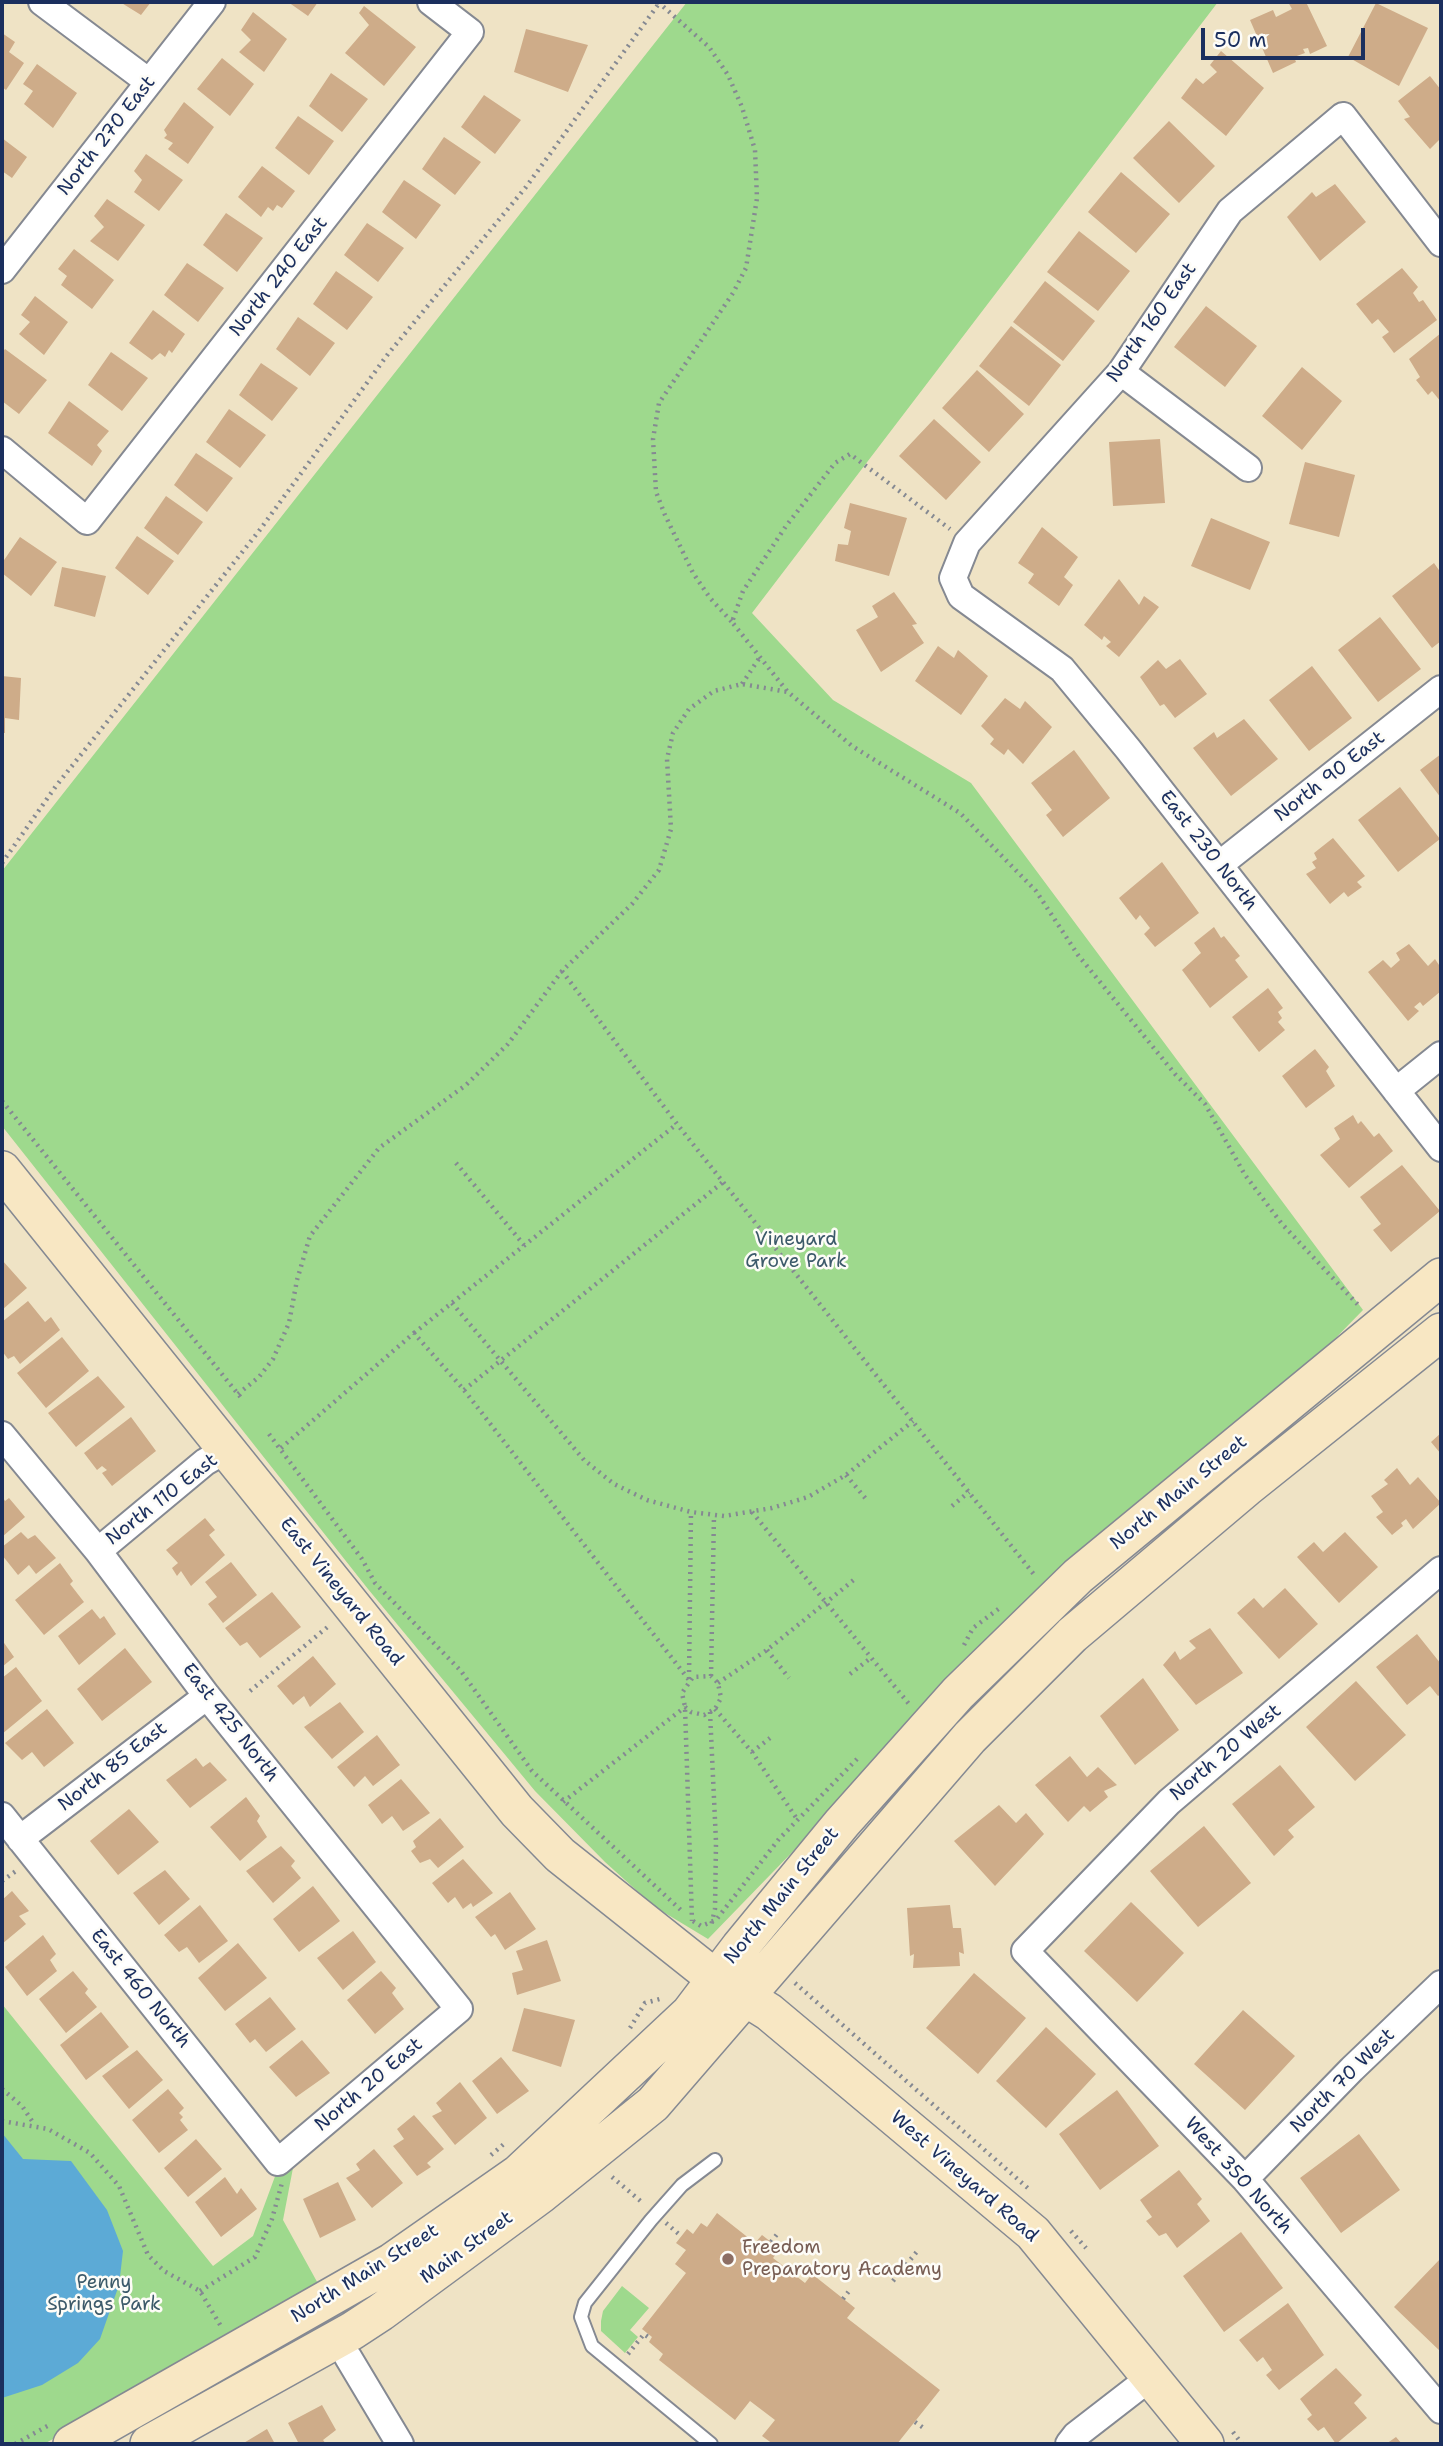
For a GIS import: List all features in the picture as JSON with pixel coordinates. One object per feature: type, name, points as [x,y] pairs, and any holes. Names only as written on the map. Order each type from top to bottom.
[{"type":"main road","name":"East Vineyard Road","points":[[2,1170],[517,1811],[560,1855],[730,1988]]},
{"type":"main road","name":"North Main Street","points":[[730,1988],[887,1773],[958,1693],[1058,1596],[1441,1277]]},
{"type":"main road","name":"North Main Street","points":[[65,2432],[393,2262],[519,2174],[690,2013],[730,1988],[970,1737],[1073,1635],[1246,1488],[1441,1332]]},
{"type":"main road","name":"Main Street","points":[[149,2444],[350,2344],[540,2196],[653,2104],[730,1988]]},
{"type":"main road","name":"West Vineyard Road","points":[[730,1988],[769,2012],[1033,2233],[1205,2444]]},
{"type":"street","points":[[42,2],[149,82]]},
{"type":"street","name":"North 270 East","points":[[2,270],[212,2]]},
{"type":"street","name":"North 240 East","points":[[2,450],[87,521],[470,32],[430,2]]},
{"type":"street","name":"North 160 East","points":[[953,578],[967,544],[1121,372],[1230,211],[1343,116],[1441,243]]},
{"type":"street","points":[[1121,372],[1248,468]]},
{"type":"street","name":"East 230 North","points":[[953,578],[961,596],[1062,669],[1441,1148]]},
{"type":"street","name":"North 90 East","points":[[1219,865],[1441,689]]},
{"type":"street","points":[[1396,1091],[1441,1055]]},
{"type":"street","name":"East 425 North","points":[[2,1435],[98,1551],[207,1696],[460,2009]]},
{"type":"street","name":"North 110 East","points":[[98,1551],[205,1462],[226,1450]]},
{"type":"street","name":"North 20 West","points":[[1025,1951],[1168,1802],[1441,1570]]},
{"type":"street","name":"North 85 East","points":[[20,1839],[207,1696]]},
{"type":"street","name":"East 460 North","points":[[2,1816],[280,2170]]},
{"type":"street","name":"West 350 North","points":[[1025,1951],[1245,2179],[1441,2410]]},
{"type":"street","name":"North 70 West","points":[[1245,2179],[1352,2069],[1441,1984]]},
{"type":"street","name":"North 20 East","points":[[280,2170],[460,2009]]},
{"type":"street","points":[[350,2344],[400,2444]]},
{"type":"street","points":[[1069,2444],[1076,2435],[1151,2377]]},
{"type":"lane","points":[[711,2444],[592,2346],[581,2317],[585,2302],[651,2220],[682,2185],[715,2160]]},
{"type":"path","points":[[2,863],[56,786],[259,531],[388,354],[526,187],[659,2],[709,47],[728,75],[742,107],[755,150],[757,198],[746,268],[733,293],[659,403],[653,439],[656,492],[693,573],[710,598],[788,692],[852,746],[960,813],[1036,891],[1078,955],[1175,1074],[1205,1104],[1245,1175],[1282,1224],[1363,1310]]},
{"type":"path","points":[[732,622],[743,591],[786,526],[835,463],[850,454],[942,522]]},
{"type":"path","points":[[742,684],[760,657]]},
{"type":"path","points":[[2,1101],[240,1396],[273,1359],[289,1323],[297,1280],[310,1236],[379,1148],[466,1084],[508,1044],[562,971],[632,904],[659,870],[671,829],[667,759],[673,733],[689,709],[714,691],[742,684],[788,692]]},
{"type":"path","points":[[562,971],[677,1124],[1037,1577]]},
{"type":"path","points":[[281,1448],[414,1333],[677,1124]]},
{"type":"path","points":[[456,1163],[524,1245]]},
{"type":"path","points":[[464,1390],[499,1359],[723,1182]]},
{"type":"path","points":[[452,1303],[584,1460],[614,1483],[636,1494],[691,1512],[714,1515],[751,1511],[807,1497],[846,1475],[913,1421]]},
{"type":"path","points":[[414,1333],[464,1390],[689,1680]]},
{"type":"path","points":[[269,1434],[362,1559],[375,1583],[461,1671],[532,1771],[692,1921],[701,1926],[713,1923],[715,1909],[713,1711],[721,1698],[718,1683],[711,1676],[714,1515]]},
{"type":"path","points":[[846,1475],[866,1499]]},
{"type":"path","points":[[952,1506],[969,1492]]},
{"type":"path","points":[[751,1511],[909,1704]]},
{"type":"path","points":[[691,1512],[689,1680],[682,1693],[685,1707],[692,1921]]},
{"type":"path","points":[[718,1683],[767,1650],[855,1579]]},
{"type":"path","points":[[250,1691],[330,1625]]},
{"type":"path","points":[[767,1650],[789,1678]]},
{"type":"path","points":[[850,1674],[872,1657]]},
{"type":"path","points":[[689,1680],[711,1676]]},
{"type":"path","points":[[563,1802],[685,1707]]},
{"type":"path","points":[[685,1707],[698,1714],[713,1711]]},
{"type":"path","points":[[713,1711],[752,1752],[797,1819]]},
{"type":"path","points":[[752,1752],[770,1738]]},
{"type":"path","points":[[2,1881],[17,1870]]},
{"type":"path","points":[[628,2032],[645,2003],[660,1998]]},
{"type":"path","points":[[2,2090],[22,2106],[34,2124]]},
{"type":"path","points":[[2,2121],[34,2124],[70,2140],[106,2169],[128,2202],[148,2255],[164,2271],[200,2291],[222,2328]]},
{"type":"path","points":[[486,2159],[516,2134]]},
{"type":"path","points":[[200,2291],[255,2257],[272,2219],[280,2170]]},
{"type":"path","points":[[612,2177],[647,2207]]},
{"type":"path","points":[[666,2223],[681,2236]]},
{"type":"path","points":[[771,2242],[778,2233]]},
{"type":"path","points":[[893,2281],[919,2249]]},
{"type":"path","points":[[843,2299],[849,2291]]},
{"type":"path","points":[[212,2333],[233,2322]]},
{"type":"path","points":[[625,2357],[645,2334],[651,2339]]},
{"type":"path","points":[[915,2422],[925,2429]]},
{"type":"path","points":[[15,2444],[65,2432]]},
{"type":"green space","name":"Vineyard Grove Park","points":[[687,2],[1218,2],[752,613],[833,700],[971,783],[1363,1310],[1277,1398],[835,1808],[708,1939],[655,1907],[605,1862],[535,1791],[368,1589],[2,1126],[2,871]]},
{"type":"green space","name":"Penny Springs Park","points":[[2,2004],[213,2266],[253,2236],[277,2171],[293,2168],[283,2220],[321,2289],[44,2444],[2,2444]]},
{"type":"green space","points":[[622,2286],[649,2308],[630,2330],[638,2337],[625,2353],[601,2331],[603,2311]]},
{"type":"water","points":[[2,2133],[23,2159],[71,2161],[107,2210],[123,2251],[119,2285],[100,2339],[78,2363],[42,2385],[2,2398]]},
{"type":"building","points":[[120,2],[151,2],[141,15]]},
{"type":"building","points":[[288,2],[318,2],[308,16]]},
{"type":"building","points":[[1288,2],[1306,2],[1327,46],[1310,54],[1308,48],[1303,49],[1305,53],[1294,57],[1296,62],[1273,73],[1250,20],[1273,10],[1276,17],[1292,9]]},
{"type":"building","points":[[1376,3],[1428,28],[1399,86],[1348,57]]},
{"type":"building","points":[[364,6],[416,47],[384,86],[345,53],[369,25],[359,13]]},
{"type":"building","points":[[253,12],[287,39],[264,72],[239,52],[251,40],[241,30]]},
{"type":"building","points":[[526,29],[588,45],[568,92],[514,72]]},
{"type":"building","points":[[2,33],[15,42],[9,52],[24,63],[6,90],[2,87]]},
{"type":"building","points":[[1221,51],[1264,88],[1226,136],[1181,98],[1196,78],[1203,84],[1217,72],[1210,65]]},
{"type":"building","points":[[222,58],[254,84],[230,116],[197,89]]},
{"type":"building","points":[[37,64],[77,93],[53,128],[24,104],[33,91],[23,84]]},
{"type":"building","points":[[331,73],[368,99],[342,132],[309,106]]},
{"type":"building","points":[[1430,76],[1441,90],[1441,138],[1430,149],[1404,119],[1410,117],[1398,101]]},
{"type":"building","points":[[484,95],[521,120],[495,154],[461,127]]},
{"type":"building","points":[[184,102],[214,127],[188,164],[168,149],[173,143],[164,138],[167,135],[164,130]]},
{"type":"building","points":[[298,116],[334,141],[309,175],[275,148]]},
{"type":"building","points":[[1169,121],[1215,166],[1179,203],[1133,158]]},
{"type":"building","points":[[444,137],[481,162],[455,195],[422,169]]},
{"type":"building","points":[[2,138],[27,157],[12,178],[2,171]]},
{"type":"building","points":[[146,154],[183,180],[159,211],[134,192],[142,180],[134,171]]},
{"type":"building","points":[[262,166],[295,191],[282,208],[277,205],[273,211],[268,207],[261,217],[238,197]]},
{"type":"building","points":[[1121,172],[1170,214],[1136,253],[1088,212]]},
{"type":"building","points":[[404,180],[441,205],[416,239],[382,212]]},
{"type":"building","points":[[1335,184],[1366,222],[1320,261],[1287,217],[1312,192],[1316,197]]},
{"type":"building","points":[[107,199],[145,225],[118,261],[90,241],[104,227],[94,216]]},
{"type":"building","points":[[226,213],[263,238],[237,272],[203,245]]},
{"type":"building","points":[[367,223],[404,248],[378,282],[344,255]]},
{"type":"building","points":[[1079,231],[1130,271],[1098,311],[1047,272]]},
{"type":"building","points":[[74,249],[114,280],[92,309],[61,285],[67,276],[58,269]]},
{"type":"building","points":[[187,263],[224,288],[198,322],[164,295]]},
{"type":"building","points":[[1402,268],[1418,287],[1413,293],[1419,302],[1423,300],[1437,320],[1394,353],[1382,337],[1389,332],[1378,319],[1372,324],[1356,304]]},
{"type":"building","points":[[336,271],[373,297],[347,330],[313,304]]},
{"type":"building","points":[[1045,281],[1095,321],[1063,361],[1013,322]]},
{"type":"building","points":[[35,296],[68,322],[44,355],[19,334],[30,322],[21,315]]},
{"type":"building","points":[[1206,306],[1257,346],[1225,387],[1174,347]]},
{"type":"building","points":[[153,310],[185,334],[172,353],[169,350],[165,357],[160,353],[152,360],[129,343]]},
{"type":"building","points":[[298,317],[335,343],[310,376],[276,349]]},
{"type":"building","points":[[1011,326],[1061,365],[1029,406],[979,366]]},
{"type":"building","points":[[1441,333],[1441,402],[1432,391],[1428,395],[1416,380],[1420,377],[1409,359]]},
{"type":"building","points":[[5,349],[47,380],[19,414],[2,401],[2,353]]},
{"type":"building","points":[[111,352],[148,378],[122,411],[88,385]]},
{"type":"building","points":[[261,363],[298,388],[272,421],[239,395]]},
{"type":"building","points":[[1302,367],[1342,401],[1302,450],[1262,416]]},
{"type":"building","points":[[977,370],[1024,414],[989,452],[942,408]]},
{"type":"building","points":[[69,401],[109,431],[97,445],[102,451],[92,466],[48,433]]},
{"type":"building","points":[[229,409],[266,435],[240,468],[206,442]]},
{"type":"building","points":[[934,419],[981,462],[946,500],[899,456]]},
{"type":"building","points":[[1160,439],[1165,503],[1113,506],[1109,442]]},
{"type":"building","points":[[196,453],[233,478],[207,512],[174,485]]},
{"type":"building","points":[[1305,462],[1355,475],[1339,537],[1289,524]]},
{"type":"building","points":[[166,496],[203,522],[178,555],[144,528]]},
{"type":"building","points":[[850,503],[907,518],[889,576],[835,561],[838,544],[848,545],[851,531],[844,528]]},
{"type":"building","points":[[1211,518],[1270,542],[1250,590],[1191,566]]},
{"type":"building","points":[[1042,527],[1078,557],[1064,577],[1073,585],[1059,606],[1028,583],[1034,574],[1018,563]]},
{"type":"building","points":[[137,536],[174,561],[148,595],[115,568]]},
{"type":"building","points":[[20,537],[57,562],[31,596],[2,573],[2,563]]},
{"type":"building","points":[[1434,563],[1441,573],[1441,641],[1432,648],[1392,596]]},
{"type":"building","points":[[62,567],[106,576],[95,617],[54,606]]},
{"type":"building","points":[[1119,579],[1139,605],[1144,596],[1159,607],[1119,657],[1106,646],[1111,642],[1104,636],[1102,640],[1084,625]]},
{"type":"building","points":[[894,592],[917,624],[912,625],[924,643],[881,672],[856,630],[878,617],[872,606]]},
{"type":"building","points":[[1380,617],[1421,669],[1378,702],[1338,650]]},
{"type":"building","points":[[938,646],[954,658],[958,650],[988,676],[961,715],[915,681]]},
{"type":"building","points":[[1180,659],[1207,694],[1175,718],[1164,704],[1160,706],[1140,677],[1158,660],[1166,669]]},
{"type":"building","points":[[1312,666],[1352,718],[1309,751],[1269,700]]},
{"type":"building","points":[[2,676],[21,678],[19,720],[5,718],[5,733],[2,733]]},
{"type":"building","points":[[1005,698],[1020,709],[1025,701],[1052,727],[1023,764],[1008,749],[1004,755],[990,744],[994,739],[981,726]]},
{"type":"building","points":[[1244,719],[1278,759],[1231,796],[1193,748],[1214,732],[1217,738]]},
{"type":"building","points":[[1074,750],[1110,798],[1063,837],[1046,815],[1052,810],[1031,783]]},
{"type":"building","points":[[1441,754],[1441,798],[1420,770]]},
{"type":"building","points":[[1400,787],[1440,839],[1398,872],[1358,820]]},
{"type":"building","points":[[1333,838],[1365,876],[1357,882],[1362,887],[1348,897],[1344,892],[1330,904],[1306,874],[1316,868],[1312,862],[1317,859],[1314,853]]},
{"type":"building","points":[[1162,862],[1199,913],[1155,947],[1144,934],[1150,928],[1140,915],[1136,920],[1119,898]]},
{"type":"building","points":[[1214,927],[1221,938],[1224,936],[1240,956],[1235,960],[1248,977],[1210,1008],[1182,970],[1201,953],[1194,943]]},
{"type":"building","points":[[1409,944],[1428,966],[1435,959],[1441,968],[1441,991],[1423,1006],[1420,1002],[1414,1007],[1419,1011],[1408,1021],[1368,972],[1383,960],[1391,968],[1400,960],[1396,953]]},
{"type":"building","points":[[1268,988],[1283,1008],[1278,1012],[1282,1018],[1278,1022],[1285,1030],[1259,1052],[1232,1017]]},
{"type":"building","points":[[1315,1049],[1329,1067],[1326,1071],[1335,1086],[1306,1108],[1282,1076]]},
{"type":"building","points":[[1353,1115],[1358,1124],[1361,1121],[1374,1137],[1379,1133],[1393,1151],[1349,1188],[1320,1155],[1340,1139],[1334,1128]]},
{"type":"building","points":[[1402,1165],[1440,1211],[1391,1252],[1373,1230],[1381,1224],[1360,1197]]},
{"type":"building","points":[[2,1260],[27,1288],[2,1310]]},
{"type":"building","points":[[28,1301],[45,1322],[51,1317],[60,1330],[20,1364],[14,1356],[8,1359],[2,1351],[2,1322]]},
{"type":"building","points":[[62,1337],[89,1371],[46,1408],[17,1373]]},
{"type":"building","points":[[98,1376],[125,1407],[76,1447],[48,1413]]},
{"type":"building","points":[[131,1417],[156,1451],[112,1486],[102,1473],[107,1470],[102,1466],[97,1470],[84,1453]]},
{"type":"building","points":[[1441,1433],[1441,1454],[1431,1442]]},
{"type":"building","points":[[1397,1468],[1410,1485],[1418,1477],[1441,1503],[1413,1529],[1406,1519],[1401,1523],[1403,1526],[1392,1535],[1376,1517],[1383,1512],[1371,1496],[1388,1484],[1384,1480]]},
{"type":"building","points":[[2,1496],[5,1501],[9,1498],[25,1517],[2,1537]]},
{"type":"building","points":[[205,1518],[215,1530],[209,1535],[225,1555],[191,1586],[181,1571],[177,1576],[172,1568],[178,1563],[166,1550]]},
{"type":"building","points":[[21,1532],[28,1539],[35,1535],[56,1558],[36,1574],[29,1565],[18,1575],[2,1555],[2,1547]]},
{"type":"building","points":[[1345,1532],[1378,1567],[1339,1603],[1297,1557],[1314,1542],[1323,1552]]},
{"type":"building","points":[[231,1562],[257,1595],[223,1623],[208,1604],[217,1597],[205,1582]]},
{"type":"building","points":[[60,1563],[73,1581],[70,1584],[84,1602],[44,1635],[15,1600]]},
{"type":"building","points":[[1285,1588],[1318,1624],[1279,1659],[1237,1613],[1254,1598],[1263,1608]]},
{"type":"building","points":[[272,1592],[301,1627],[260,1658],[247,1642],[240,1646],[225,1628]]},
{"type":"building","points":[[92,1609],[100,1619],[104,1616],[116,1634],[79,1665],[58,1636]]},
{"type":"building","points":[[1210,1628],[1243,1673],[1196,1705],[1163,1665],[1175,1651],[1180,1660],[1196,1648],[1189,1641]]},
{"type":"building","points":[[1417,1634],[1441,1664],[1441,1694],[1438,1696],[1430,1686],[1407,1705],[1376,1667]]},
{"type":"building","points":[[2,1640],[14,1657],[2,1667]]},
{"type":"building","points":[[125,1648],[152,1682],[102,1721],[77,1689]]},
{"type":"building","points":[[313,1656],[336,1684],[310,1707],[304,1696],[293,1705],[277,1686]]},
{"type":"building","points":[[16,1667],[42,1701],[2,1734],[2,1678]]},
{"type":"building","points":[[1143,1678],[1179,1730],[1135,1765],[1100,1716]]},
{"type":"building","points":[[1356,1681],[1406,1735],[1355,1781],[1306,1727]]},
{"type":"building","points":[[340,1702],[364,1732],[332,1759],[304,1727]]},
{"type":"building","points":[[47,1709],[74,1743],[44,1767],[32,1752],[22,1760],[5,1743]]},
{"type":"building","points":[[377,1735],[400,1765],[373,1786],[365,1776],[354,1787],[337,1767]]},
{"type":"building","points":[[1070,1756],[1087,1777],[1098,1767],[1117,1785],[1104,1791],[1108,1797],[1090,1812],[1084,1806],[1068,1822],[1035,1785]]},
{"type":"building","points":[[196,1758],[203,1767],[210,1762],[227,1780],[190,1808],[166,1780]]},
{"type":"building","points":[[1280,1765],[1315,1807],[1288,1830],[1294,1837],[1274,1856],[1232,1804]]},
{"type":"building","points":[[401,1779],[430,1813],[403,1831],[392,1816],[382,1824],[368,1805]]},
{"type":"building","points":[[246,1797],[260,1816],[257,1821],[267,1837],[240,1861],[210,1827]]},
{"type":"building","points":[[999,1805],[1016,1823],[1026,1813],[1044,1834],[995,1886],[954,1841]]},
{"type":"building","points":[[129,1809],[159,1842],[118,1875],[90,1841]]},
{"type":"building","points":[[440,1818],[464,1847],[438,1868],[430,1859],[420,1863],[411,1851],[416,1847],[413,1841]]},
{"type":"building","points":[[1204,1826],[1251,1883],[1198,1927],[1150,1871]]},
{"type":"building","points":[[281,1846],[295,1861],[291,1866],[301,1878],[273,1903],[246,1871]]},
{"type":"building","points":[[463,1859],[493,1893],[473,1907],[471,1903],[463,1909],[455,1897],[448,1903],[432,1883]]},
{"type":"building","points":[[165,1870],[190,1899],[159,1925],[133,1893]]},
{"type":"building","points":[[313,1886],[340,1921],[299,1952],[273,1919]]},
{"type":"building","points":[[12,1891],[29,1911],[19,1916],[26,1924],[2,1944],[2,1900]]},
{"type":"building","points":[[510,1892],[536,1929],[505,1950],[495,1934],[491,1937],[475,1917]]},
{"type":"building","points":[[1131,1902],[1184,1953],[1137,2002],[1084,1951]]},
{"type":"building","points":[[200,1905],[228,1941],[199,1963],[187,1947],[179,1952],[164,1935]]},
{"type":"building","points":[[950,1905],[953,1928],[961,1928],[964,1954],[959,1952],[960,1966],[913,1968],[914,1954],[910,1956],[907,1908]]},
{"type":"building","points":[[353,1931],[376,1962],[343,1990],[317,1958]]},
{"type":"building","points":[[43,1935],[56,1954],[50,1960],[57,1971],[27,1996],[5,1967]]},
{"type":"building","points":[[547,1940],[561,1981],[517,1995],[512,1973],[523,1970],[516,1951]]},
{"type":"building","points":[[238,1943],[267,1978],[225,2011],[198,1978]]},
{"type":"building","points":[[73,1971],[88,1989],[85,1993],[97,2007],[66,2033],[39,1999]]},
{"type":"building","points":[[381,1971],[396,1988],[392,1993],[404,2009],[375,2034],[347,2000]]},
{"type":"building","points":[[974,1973],[1026,2018],[978,2074],[926,2028]]},
{"type":"building","points":[[270,1997],[296,2029],[266,2052],[255,2039],[250,2043],[235,2024]]},
{"type":"building","points":[[524,2008],[575,2020],[561,2067],[512,2051]]},
{"type":"building","points":[[1243,2010],[1295,2056],[1245,2110],[1194,2064]]},
{"type":"building","points":[[101,2012],[129,2047],[86,2080],[60,2045]]},
{"type":"building","points":[[1046,2027],[1096,2074],[1046,2128],[996,2081]]},
{"type":"building","points":[[302,2040],[330,2073],[296,2097],[269,2067]]},
{"type":"building","points":[[137,2050],[163,2080],[129,2109],[102,2076]]},
{"type":"building","points":[[501,2057],[529,2091],[497,2114],[472,2081]]},
{"type":"building","points":[[460,2082],[487,2118],[455,2145],[432,2116],[442,2111],[436,2103]]},
{"type":"building","points":[[168,2089],[184,2108],[179,2113],[183,2117],[180,2120],[188,2130],[159,2153],[132,2120]]},
{"type":"building","points":[[1117,2090],[1159,2146],[1100,2190],[1059,2134]]},
{"type":"building","points":[[414,2115],[444,2149],[427,2163],[431,2167],[417,2176],[393,2146],[404,2139],[397,2129]]},
{"type":"building","points":[[1359,2134],[1400,2190],[1341,2233],[1300,2178]]},
{"type":"building","points":[[196,2139],[222,2169],[188,2197],[164,2168]]},
{"type":"building","points":[[374,2149],[403,2183],[372,2208],[346,2178],[360,2170],[356,2164]]},
{"type":"building","points":[[1179,2170],[1202,2199],[1197,2204],[1210,2221],[1177,2248],[1166,2233],[1159,2236],[1146,2221],[1152,2217],[1140,2200]]},
{"type":"building","points":[[225,2177],[237,2194],[241,2188],[257,2209],[221,2237],[195,2202]]},
{"type":"building","points":[[338,2182],[356,2220],[320,2238],[303,2199]]},
{"type":"building","name":"Freedom Preparatory Academy","points":[[717,2213],[755,2243],[762,2235],[780,2249],[773,2258],[805,2283],[812,2274],[855,2308],[847,2318],[940,2390],[897,2444],[773,2444],[762,2436],[775,2420],[750,2401],[735,2420],[659,2360],[663,2354],[649,2342],[652,2337],[642,2329],[686,2273],[675,2264],[686,2250],[676,2243],[687,2229],[693,2234],[701,2223],[707,2227]]},
{"type":"building","points":[[1241,2232],[1283,2288],[1224,2332],[1183,2276]]},
{"type":"building","points":[[1441,2258],[1441,2352],[1394,2307]]},
{"type":"building","points":[[1288,2303],[1324,2355],[1279,2390],[1266,2375],[1272,2370],[1263,2357],[1257,2362],[1239,2340]]},
{"type":"building","points":[[1336,2368],[1362,2395],[1354,2403],[1367,2418],[1336,2444],[1324,2427],[1318,2431],[1307,2419],[1312,2415],[1300,2399]]},
{"type":"building","points":[[322,2405],[336,2430],[323,2440],[326,2444],[299,2444],[288,2423]]},
{"type":"building","points":[[267,2429],[275,2444],[242,2444]]},
{"type":"building","points":[[1396,2437],[1402,2444],[1386,2444]]},
{"type":"place","name":"Freedom Preparatory Academy","points":[[728,2259]]}]
